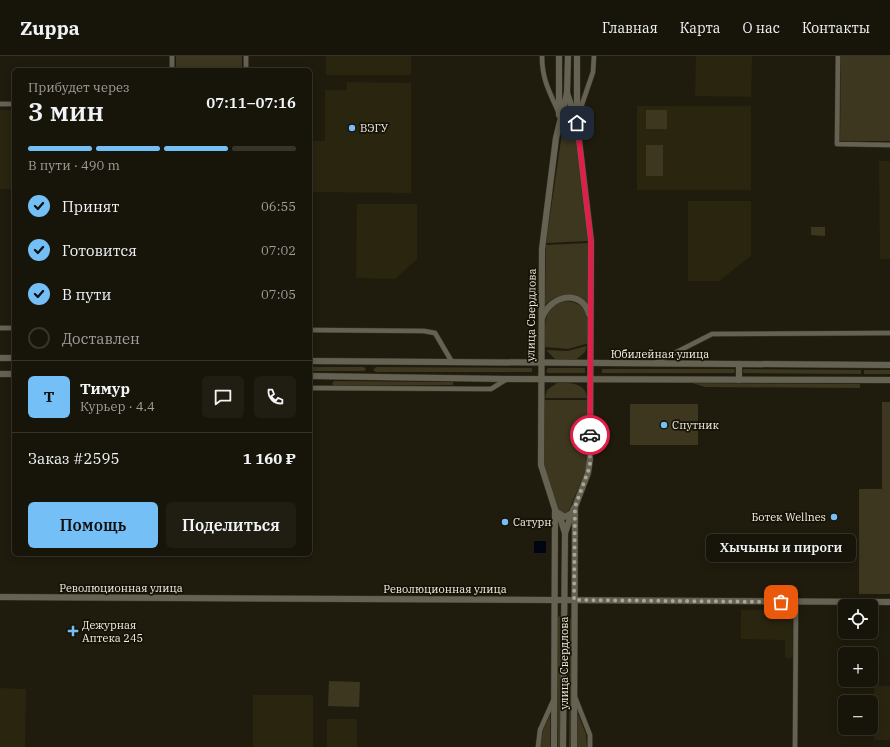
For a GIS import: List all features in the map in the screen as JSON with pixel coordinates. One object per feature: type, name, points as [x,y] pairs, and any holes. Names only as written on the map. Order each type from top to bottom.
[{"type":"main road","name":"улица Свердлова","points":[[559,56],[559,121],[542,249],[540,379],[541,465],[565,533]]},
{"type":"main road","name":"улица Свердлова","points":[[568,56],[568,93],[576,120]]},
{"type":"main road","name":"улица Свердлова","points":[[563,747],[565,533],[590,466],[590,224],[576,120],[577,56]]},
{"type":"main road","name":"улица Свердлова","points":[[559,121],[568,93]]},
{"type":"main road","points":[[559,121],[568,114],[576,120]]},
{"type":"main road","points":[[541,321],[548,306],[560,299],[565,298],[578,301],[583,304],[587,308],[590,318]]},
{"type":"main road","points":[[0,358],[12,358]]},
{"type":"main road","name":"Юбилейная улица","points":[[312,361],[890,365]]},
{"type":"main road","points":[[739,364],[739,380]]},
{"type":"main road","points":[[0,374],[12,374]]},
{"type":"main road","points":[[312,376],[590,380],[890,380]]},
{"type":"main road","name":"улица Свердлова","points":[[574,747],[575,507]]},
{"type":"main road","name":"улица Свердлова","points":[[554,747],[557,512]]},
{"type":"main road","points":[[557,512],[565,517],[572,513]]},
{"type":"main road","name":"Революционная улица","points":[[0,597],[890,602]]},
{"type":"street","points":[[172,56],[172,68]]},
{"type":"street","points":[[246,56],[246,68]]},
{"type":"street","points":[[542,56],[542,73],[559,111]]},
{"type":"street","points":[[576,120],[594,72],[594,56]]},
{"type":"street","points":[[838,56],[837,144],[890,145]]},
{"type":"street","points":[[0,104],[12,104]]},
{"type":"street","points":[[0,328],[12,328]]},
{"type":"street","points":[[312,330],[424,331],[435,333],[452,362]]},
{"type":"street","points":[[653,364],[712,334],[890,333]]},
{"type":"street","points":[[312,388],[491,388],[507,379]]},
{"type":"street","points":[[795,747],[796,602]]},
{"type":"street","points":[[574,695],[590,736],[590,747]]},
{"type":"street","points":[[538,747],[540,730],[554,700]]},
{"type":"shaded area","points":[[176,56],[242,56],[242,68],[176,68]]},
{"type":"shaded area","points":[[326,56],[411,56],[411,75],[326,75]]},
{"type":"shaded area","points":[[696,56],[752,56],[751,97],[695,96]]},
{"type":"shaded area","points":[[841,56],[890,56],[890,141],[840,141]]},
{"type":"shaded area","points":[[347,82],[411,83],[411,193],[312,192],[312,141],[325,141],[325,90],[347,90]]},
{"type":"shaded area","points":[[637,106],[751,106],[751,190],[637,190]]},
{"type":"shaded area","points":[[0,110],[12,110],[12,189],[0,189]]},
{"type":"shaded area","points":[[646,110],[667,110],[667,129],[646,129]]},
{"type":"shaded area","points":[[566,116],[571,117],[574,120],[588,241],[546,243],[564,120]]},
{"type":"shaded area","points":[[646,145],[663,145],[663,176],[646,176]]},
{"type":"shaded area","points":[[879,161],[890,161],[890,259],[880,259]]},
{"type":"shaded area","points":[[688,201],[751,201],[751,256],[719,281],[688,281]]},
{"type":"shaded area","points":[[357,204],[417,204],[417,259],[395,279],[356,278]]},
{"type":"shaded area","points":[[811,227],[825,227],[825,236],[811,235]]},
{"type":"shaded area","points":[[588,243],[589,306],[567,296],[557,297],[545,305],[546,245]]},
{"type":"shaded area","points":[[564,301],[573,302],[580,305],[587,314],[589,343],[568,349],[545,347],[545,326],[548,313],[551,308]]},
{"type":"shaded area","points":[[587,346],[585,352],[577,359],[555,359],[546,350],[567,351]]},
{"type":"shaded area","points":[[312,367],[364,367],[366,369],[364,371],[312,371]]},
{"type":"shaded area","points":[[376,367],[532,368],[532,372],[376,372],[373,370]]},
{"type":"shaded area","points":[[548,368],[585,368],[585,373],[548,373],[546,371]]},
{"type":"shaded area","points":[[602,369],[734,369],[735,371],[734,373],[602,373]]},
{"type":"shaded area","points":[[744,369],[861,370],[861,374],[744,373],[742,371]]},
{"type":"shaded area","points":[[864,370],[890,370],[890,374],[864,374]]},
{"type":"shaded area","points":[[334,381],[453,382],[453,385],[334,386],[332,384]]},
{"type":"shaded area","points":[[557,383],[576,384],[580,386],[584,389],[587,398],[545,398],[547,390]]},
{"type":"shaded area","points":[[692,383],[860,384],[860,388],[705,387]]},
{"type":"shaded area","points":[[544,400],[587,400],[587,467],[567,515],[560,513],[545,473]]},
{"type":"shaded area","points":[[882,402],[890,402],[890,594],[859,594],[859,489],[882,489]]},
{"type":"shaded area","name":"Спутник","points":[[630,404],[698,404],[698,445],[630,445]]},
{"type":"shaded area","points":[[534,541],[546,541],[546,553],[534,553]]},
{"type":"shaded area","points":[[741,610],[794,610],[794,658],[785,658],[785,640],[741,639]]},
{"type":"shaded area","points":[[560,616],[560,747],[558,747],[558,617]]},
{"type":"shaded area","points":[[571,618],[572,747],[569,747],[570,619]]},
{"type":"shaded area","points":[[329,681],[360,682],[359,707],[328,706]]},
{"type":"shaded area","points":[[890,686],[890,740],[874,740],[874,735],[878,735],[878,695],[874,695],[874,687]]},
{"type":"shaded area","points":[[0,688],[26,689],[25,747],[0,747]]},
{"type":"shaded area","points":[[253,695],[313,695],[313,747],[253,747]]},
{"type":"shaded area","points":[[578,714],[586,734],[587,747],[577,747]]},
{"type":"shaded area","points":[[550,715],[550,747],[540,747],[543,730]]},
{"type":"shaded area","points":[[327,719],[357,719],[357,747],[327,747]]},
{"type":"way so far","points":[[590,435],[590,466],[575,507],[574,600],[781,602]]},
{"type":"place","name":"ВЭГУ","points":[[352,128]]},
{"type":"place","name":"Спутник","points":[[664,425]]},
{"type":"place","name":"Ботек Wellnes","points":[[834,517]]},
{"type":"place","name":"Сатурн","points":[[505,522]]},
{"type":"place","name":"Хычыны и пироги","points":[[781,602]]},
{"type":"place","name":"Дежурная Аптека 245","points":[[73,631]]},
{"type":"route","points":[[577,123],[591,241],[590,435]]}]
